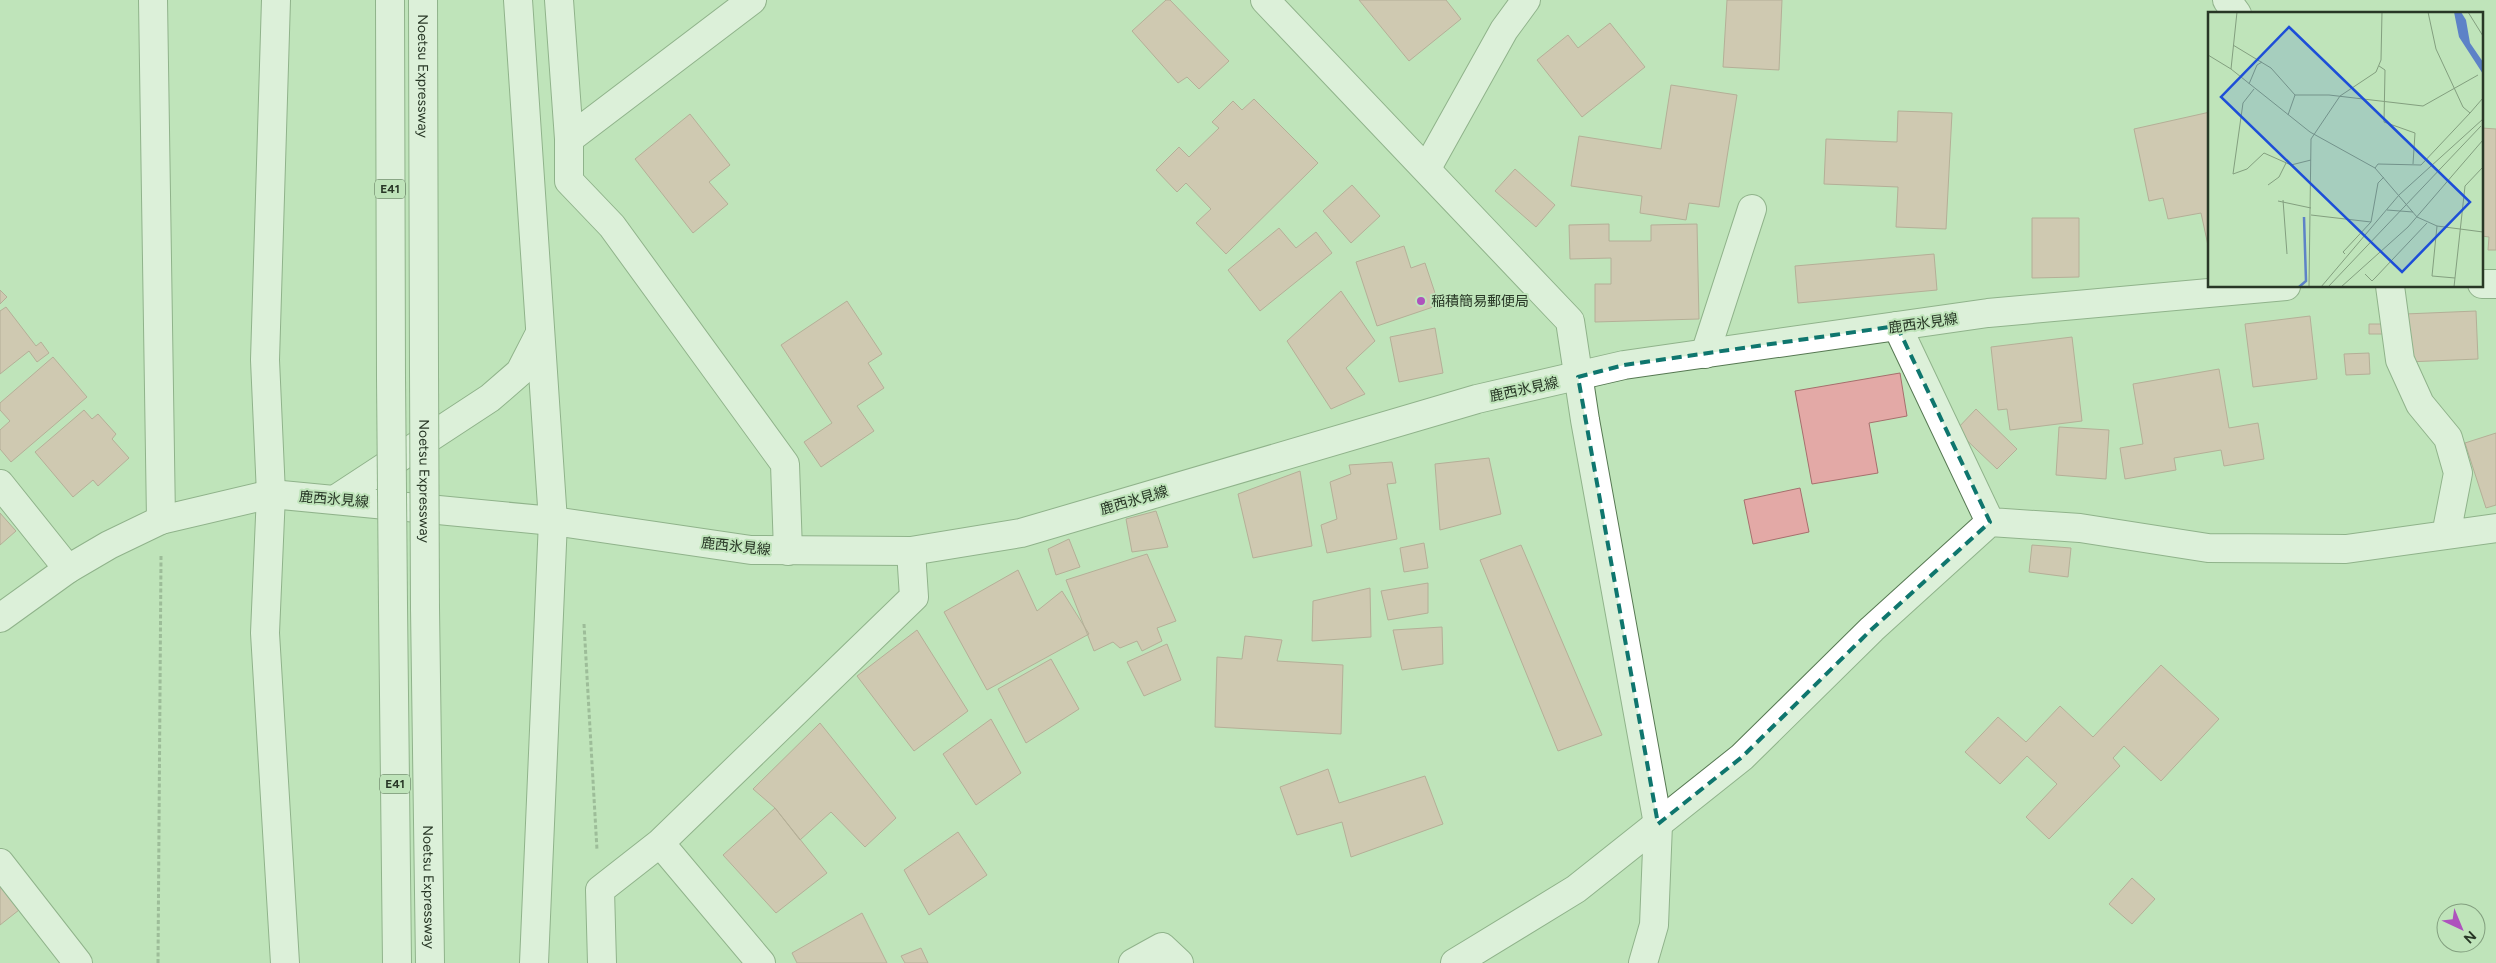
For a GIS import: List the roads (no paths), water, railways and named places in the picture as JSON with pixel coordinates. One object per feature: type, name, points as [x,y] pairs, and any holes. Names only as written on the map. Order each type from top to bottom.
[{"type":"main road","points":[[153,0],[161,520]]},
{"type":"main road","points":[[276,0],[265,360],[271,494],[265,633],[285,963]]},
{"type":"main road","name":"E41","points":[[390,0],[396,963]]},
{"type":"main road","name":"Noetsu Expressway","points":[[423,0],[425,608],[430,963]]},
{"type":"main road","points":[[518,0],[539,335],[553,521],[534,963]]},
{"type":"main road","points":[[559,0],[569,139],[568,181],[612,226],[785,464],[788,551]]},
{"type":"main road","points":[[569,139],[752,0]]},
{"type":"main road","points":[[1265,0],[1427,168],[1570,321],[1578,377],[1658,824],[1654,925],[1643,963]]},
{"type":"main road","points":[[1427,168],[1504,30],[1526,0]]},
{"type":"main road","points":[[2227,0],[2236,12]]},
{"type":"main road","points":[[1705,354],[1752,209]]},
{"type":"main road","name":"鹿西氷見線","points":[[0,618],[68,570],[109,544],[161,520],[271,494],[553,521],[751,550],[911,551],[1021,534],[1477,399],[1624,365],[1988,313],[2264,288]]},
{"type":"main road","points":[[2390,288],[2400,360],[2420,404],[2448,438],[2458,473],[2446,535]]},
{"type":"main road","points":[[1897,326],[1990,522]]},
{"type":"main road","points":[[336,499],[490,398],[520,372],[539,335]]},
{"type":"main road","points":[[0,484],[68,570]]},
{"type":"main road","points":[[1456,963],[1576,889],[1742,757],[1872,629],[1990,522],[2080,528],[2208,548],[2346,549],[2496,528]]},
{"type":"main road","points":[[602,963],[600,890],[660,843],[914,597],[911,551]]},
{"type":"main road","points":[[660,843],[761,963]]},
{"type":"main road","points":[[0,863],[78,963]]},
{"type":"main road","points":[[1133,963],[1162,947],[1179,963]]},
{"type":"place","name":"稲積簡易郵便局","points":[[1421,301]]}]
